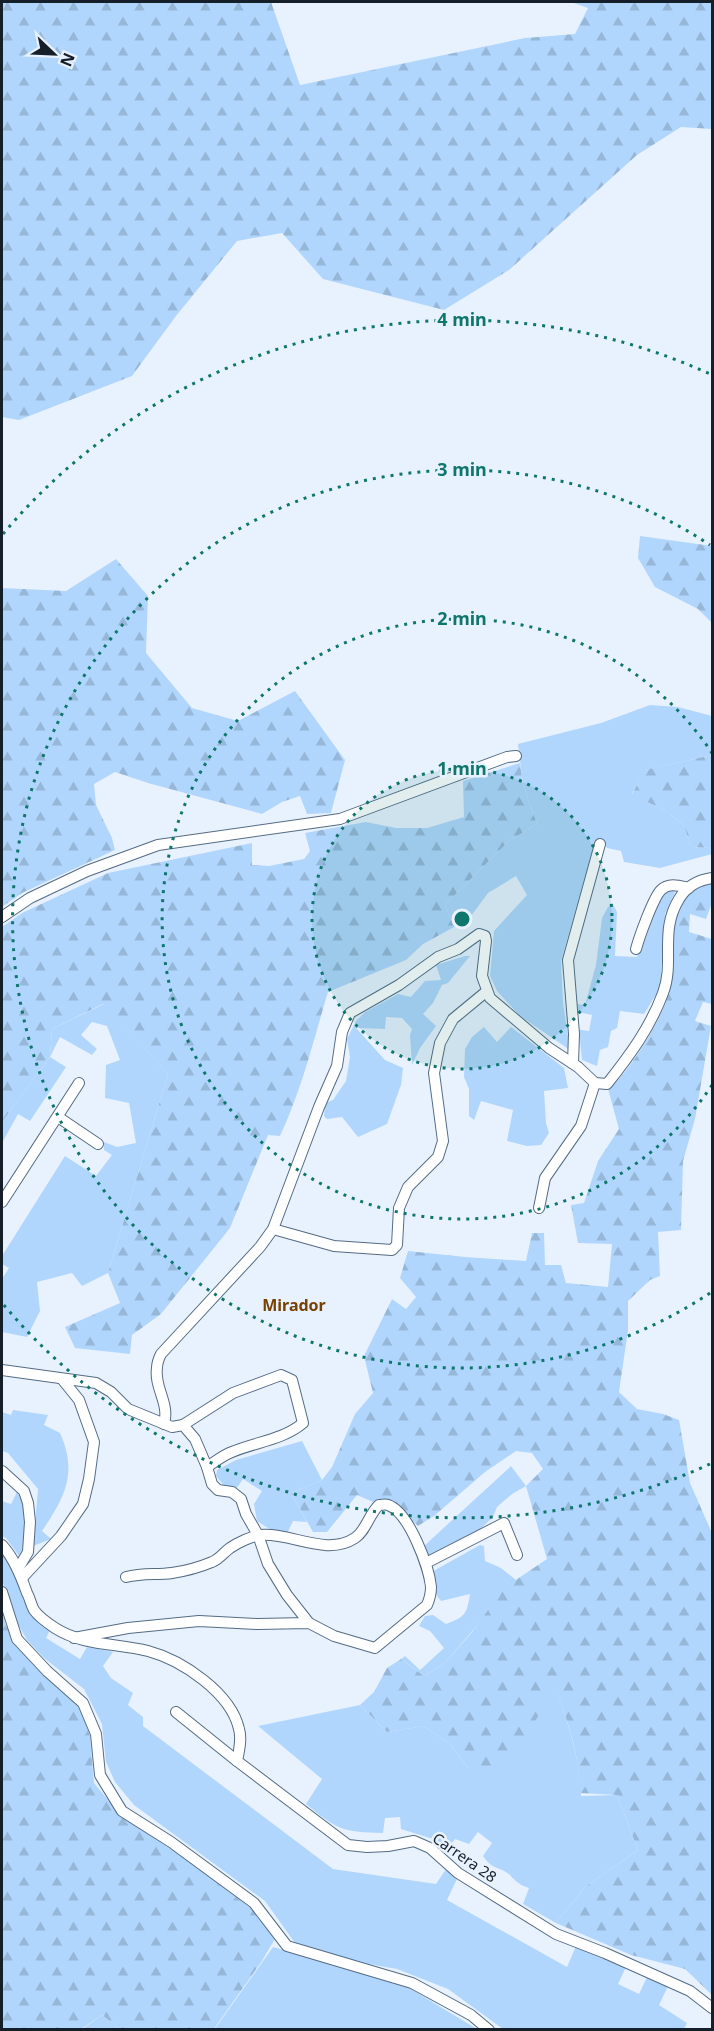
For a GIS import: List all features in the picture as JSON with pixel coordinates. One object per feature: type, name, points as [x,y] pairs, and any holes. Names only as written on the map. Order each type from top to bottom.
[{"type":"street","points":[[2,917],[30,898],[87,871],[158,845],[340,819],[507,757],[516,756]]},
{"type":"street","points":[[573,1064],[574,1034],[568,960],[600,844]]},
{"type":"street","points":[[164,1424],[167,1413],[156,1368],[161,1354],[189,1321],[260,1247],[273,1229],[337,1066],[342,1032],[350,1013],[399,985],[438,957],[458,949],[479,934],[485,936],[486,941],[482,976],[490,998],[595,1083],[607,1084],[639,1042],[664,991],[670,912],[683,892],[700,880],[712,878]]},
{"type":"street","points":[[636,949],[642,929],[661,890],[673,884],[689,888]]},
{"type":"street","points":[[273,1229],[334,1246],[392,1250],[397,1245],[399,1208],[408,1187],[438,1157],[443,1141],[434,1073],[440,1043],[453,1019],[488,991]]},
{"type":"street","points":[[2,1202],[79,1083]]},
{"type":"street","points":[[539,1208],[545,1178],[581,1125],[595,1083]]},
{"type":"street","points":[[58,1117],[98,1144]]},
{"type":"street","points":[[2,1370],[96,1383],[111,1392],[128,1409],[172,1427],[183,1425],[233,1393],[280,1375],[292,1380],[303,1423],[267,1441],[230,1452],[207,1467]]},
{"type":"street","points":[[20,1574],[61,1536],[83,1504],[89,1479],[94,1442],[79,1400],[62,1378]]},
{"type":"street","points":[[126,1576],[175,1572],[207,1563],[222,1556],[231,1547],[258,1535],[281,1536],[327,1545],[346,1542],[355,1538],[362,1531],[373,1510],[379,1505],[389,1505],[401,1515],[426,1563],[431,1588],[427,1605],[375,1648],[334,1636],[309,1623],[287,1595],[268,1564],[258,1535],[246,1514],[241,1498],[232,1492],[218,1490],[212,1484],[195,1439],[183,1425]]},
{"type":"street","points":[[2,1471],[24,1491],[28,1503],[30,1522],[28,1552],[20,1574]]},
{"type":"street","points":[[426,1563],[504,1523],[517,1556]]},
{"type":"street","points":[[2,1545],[20,1574],[34,1611],[54,1628],[74,1638],[106,1646],[148,1652],[176,1663],[203,1680],[227,1702],[239,1729],[240,1747],[237,1761]]},
{"type":"street","points":[[2,1592],[17,1639],[47,1671],[83,1703],[96,1734],[100,1775],[122,1811],[171,1842],[254,1904],[287,1946],[412,1983],[471,2015],[489,2030]]},
{"type":"street","points":[[74,1638],[128,1628],[199,1621],[256,1624],[309,1623]]},
{"type":"street","name":"Carrera 28","points":[[176,1712],[348,1845],[388,1846],[414,1841],[430,1848],[458,1873],[556,1934],[690,1991],[712,2008]]},
{"type":"green space","points":[[2,2],[271,2],[300,85],[525,38],[575,34],[588,8],[571,2],[712,2],[712,129],[681,127],[637,155],[509,270],[444,310],[323,279],[282,233],[237,241],[176,316],[132,376],[19,420],[2,417]]},
{"type":"green space","points":[[640,536],[712,546],[712,623],[698,609],[655,587],[638,558]]},
{"type":"green space","points":[[116,559],[148,596],[146,653],[192,708],[238,721],[295,691],[345,760],[331,813],[307,814],[300,796],[282,802],[262,814],[115,772],[94,784],[96,805],[112,838],[115,850],[22,893],[2,907],[2,588],[66,591]]},
{"type":"green space","points":[[650,705],[678,707],[712,716],[712,755],[645,770],[632,794],[665,810],[684,826],[691,847],[712,848],[712,854],[660,868],[624,862],[621,851],[607,848],[600,839],[594,845],[561,961],[563,1002],[570,1050],[520,1016],[497,991],[490,976],[494,931],[527,895],[516,876],[488,893],[468,920],[454,927],[445,905],[509,841],[537,824],[523,785],[518,744],[601,723]]},
{"type":"green space","points":[[712,755],[712,848],[691,847],[684,826],[665,810],[632,795],[644,770]]},
{"type":"green space","points":[[520,763],[523,785],[537,824],[509,841],[445,905],[454,927],[423,944],[406,960],[328,992],[307,1065],[288,1118],[280,1136],[268,1135],[230,1228],[161,1314],[132,1335],[130,1354],[75,1348],[65,1327],[120,1303],[108,1273],[168,1074],[103,1004],[52,1029],[50,1057],[2,1122],[2,927],[22,913],[108,873],[252,843],[252,865],[269,866],[304,859],[310,851],[305,833],[366,822],[396,828],[427,828],[464,817],[463,781]]},
{"type":"green space","points":[[704,883],[712,883],[712,903],[706,919],[690,914],[689,932],[712,939],[712,1004],[703,1002],[695,1021],[711,1026],[695,1119],[683,1161],[681,1230],[658,1232],[660,1276],[650,1280],[628,1301],[628,1330],[619,1392],[637,1409],[679,1420],[690,1483],[712,1533],[712,1995],[685,1969],[631,1955],[556,1923],[585,1887],[638,1850],[617,1795],[580,1793],[576,1753],[556,1689],[513,1755],[487,1774],[468,1768],[450,1744],[424,1726],[387,1732],[360,1705],[374,1692],[387,1668],[401,1659],[424,1676],[444,1664],[473,1631],[504,1588],[547,1559],[526,1486],[543,1469],[532,1453],[516,1451],[485,1472],[434,1516],[418,1526],[393,1503],[373,1502],[357,1495],[327,1532],[313,1532],[291,1493],[322,1480],[332,1467],[355,1414],[373,1393],[364,1356],[392,1299],[406,1309],[416,1297],[400,1278],[408,1251],[526,1261],[532,1233],[544,1233],[545,1265],[561,1265],[566,1283],[608,1287],[612,1244],[578,1243],[571,1205],[584,1203],[598,1161],[619,1129],[608,1089],[635,1059],[660,1014],[669,991],[675,916],[685,896]]},
{"type":"green space","points":[[668,888],[675,892],[665,914],[660,988],[644,1014],[620,1011],[617,1028],[611,1031],[608,1047],[600,1050],[597,1066],[582,1060],[580,1040],[575,1029],[589,1031],[592,1015],[578,1012],[577,1004],[585,1005],[596,965],[602,918],[608,907],[613,904],[617,912],[615,956],[637,957],[654,908]]},
{"type":"green space","points":[[470,956],[448,983],[442,985],[433,1003],[423,1014],[436,1026],[420,1048],[412,1065],[410,1035],[412,1029],[402,1018],[386,1017],[385,1029],[356,1028],[385,1060],[403,1068],[401,1085],[387,1124],[358,1137],[342,1117],[327,1119],[324,1116],[325,1103],[333,1100],[346,1081],[350,1057],[347,1039],[356,1021],[365,1012],[398,994],[411,997],[425,981],[441,980],[436,965]]},
{"type":"green space","points":[[104,1004],[168,1074],[108,1273],[82,1286],[72,1273],[37,1282],[40,1311],[27,1337],[2,1332],[2,1279],[9,1268],[2,1264],[2,1256],[65,1156],[96,1176],[112,1155],[104,1150],[104,1142],[117,1147],[136,1143],[129,1103],[105,1098],[106,1065],[120,1060],[107,1026],[92,1022],[81,1035],[97,1049],[92,1055],[60,1037],[50,1057],[52,1029]]},
{"type":"green space","points":[[484,1027],[497,1042],[511,1027],[564,1068],[568,1088],[544,1091],[549,1133],[541,1145],[527,1146],[507,1141],[513,1110],[481,1101],[474,1120],[469,1116],[469,1089],[464,1077],[465,1049],[472,1037]]},
{"type":"green space","points":[[50,1057],[66,1067],[30,1121],[18,1114],[2,1143],[2,1122]]},
{"type":"green space","points":[[13,1410],[48,1415],[44,1425],[60,1433],[68,1460],[63,1496],[42,1531],[51,1539],[33,1546],[38,1489],[8,1453],[2,1451],[2,1412],[11,1415]]},
{"type":"green space","points":[[302,1441],[322,1480],[291,1493],[307,1522],[293,1521],[286,1536],[279,1535],[257,1521],[254,1504],[262,1491],[243,1479],[234,1492],[226,1488],[216,1476],[217,1470],[236,1460]]},
{"type":"green space","points":[[511,1466],[526,1486],[497,1507],[493,1517],[474,1535],[429,1556],[424,1546]]},
{"type":"green space","points":[[17,1492],[24,1504],[26,1542],[19,1556],[2,1536],[2,1501],[11,1504]]},
{"type":"green space","points":[[480,1545],[484,1546],[485,1561],[501,1568],[516,1580],[444,1664],[424,1676],[401,1659],[405,1656],[420,1670],[444,1648],[430,1631],[419,1626],[425,1616],[433,1615],[446,1624],[457,1619],[464,1614],[470,1594],[441,1601],[428,1574]]},
{"type":"green space","points":[[2,1553],[13,1567],[31,1614],[50,1630],[46,1638],[80,1659],[87,1647],[113,1652],[103,1666],[111,1678],[133,1693],[128,1705],[143,1717],[143,1726],[333,1869],[436,1884],[446,1869],[457,1879],[447,1900],[567,1967],[576,1946],[627,1965],[618,1984],[639,1994],[649,1973],[670,1982],[659,2005],[687,2023],[684,2029],[503,2029],[448,1989],[397,1969],[357,1962],[295,1943],[265,1901],[134,1805],[115,1782],[106,1762],[102,1724],[84,1689],[44,1658],[27,1640],[14,1617],[2,1580]]},
{"type":"green space","points":[[2,1610],[6,1626],[25,1656],[72,1696],[79,1707],[90,1736],[94,1783],[113,1806],[127,1820],[191,1863],[253,1910],[276,1937],[262,1961],[214,2029],[120,2029],[102,2015],[81,2029],[2,2029]]},
{"type":"green space","points":[[556,1688],[576,1754],[581,1796],[617,1795],[638,1850],[585,1887],[556,1923],[523,1904],[529,1888],[487,1861],[483,1856],[492,1843],[478,1832],[469,1844],[455,1839],[446,1851],[433,1839],[401,1829],[400,1817],[385,1818],[383,1833],[349,1830],[325,1819],[306,1804],[322,1779],[258,1726],[360,1705],[387,1732],[424,1726],[450,1744],[468,1768]]},
{"type":"green space","points":[[273,1947],[409,1988],[477,2029],[214,2030]]},
{"type":"green space","points":[[102,2015],[120,2029],[81,2030]]},
{"type":"district","name":"Mirador","points":[[294,1305]]}]
